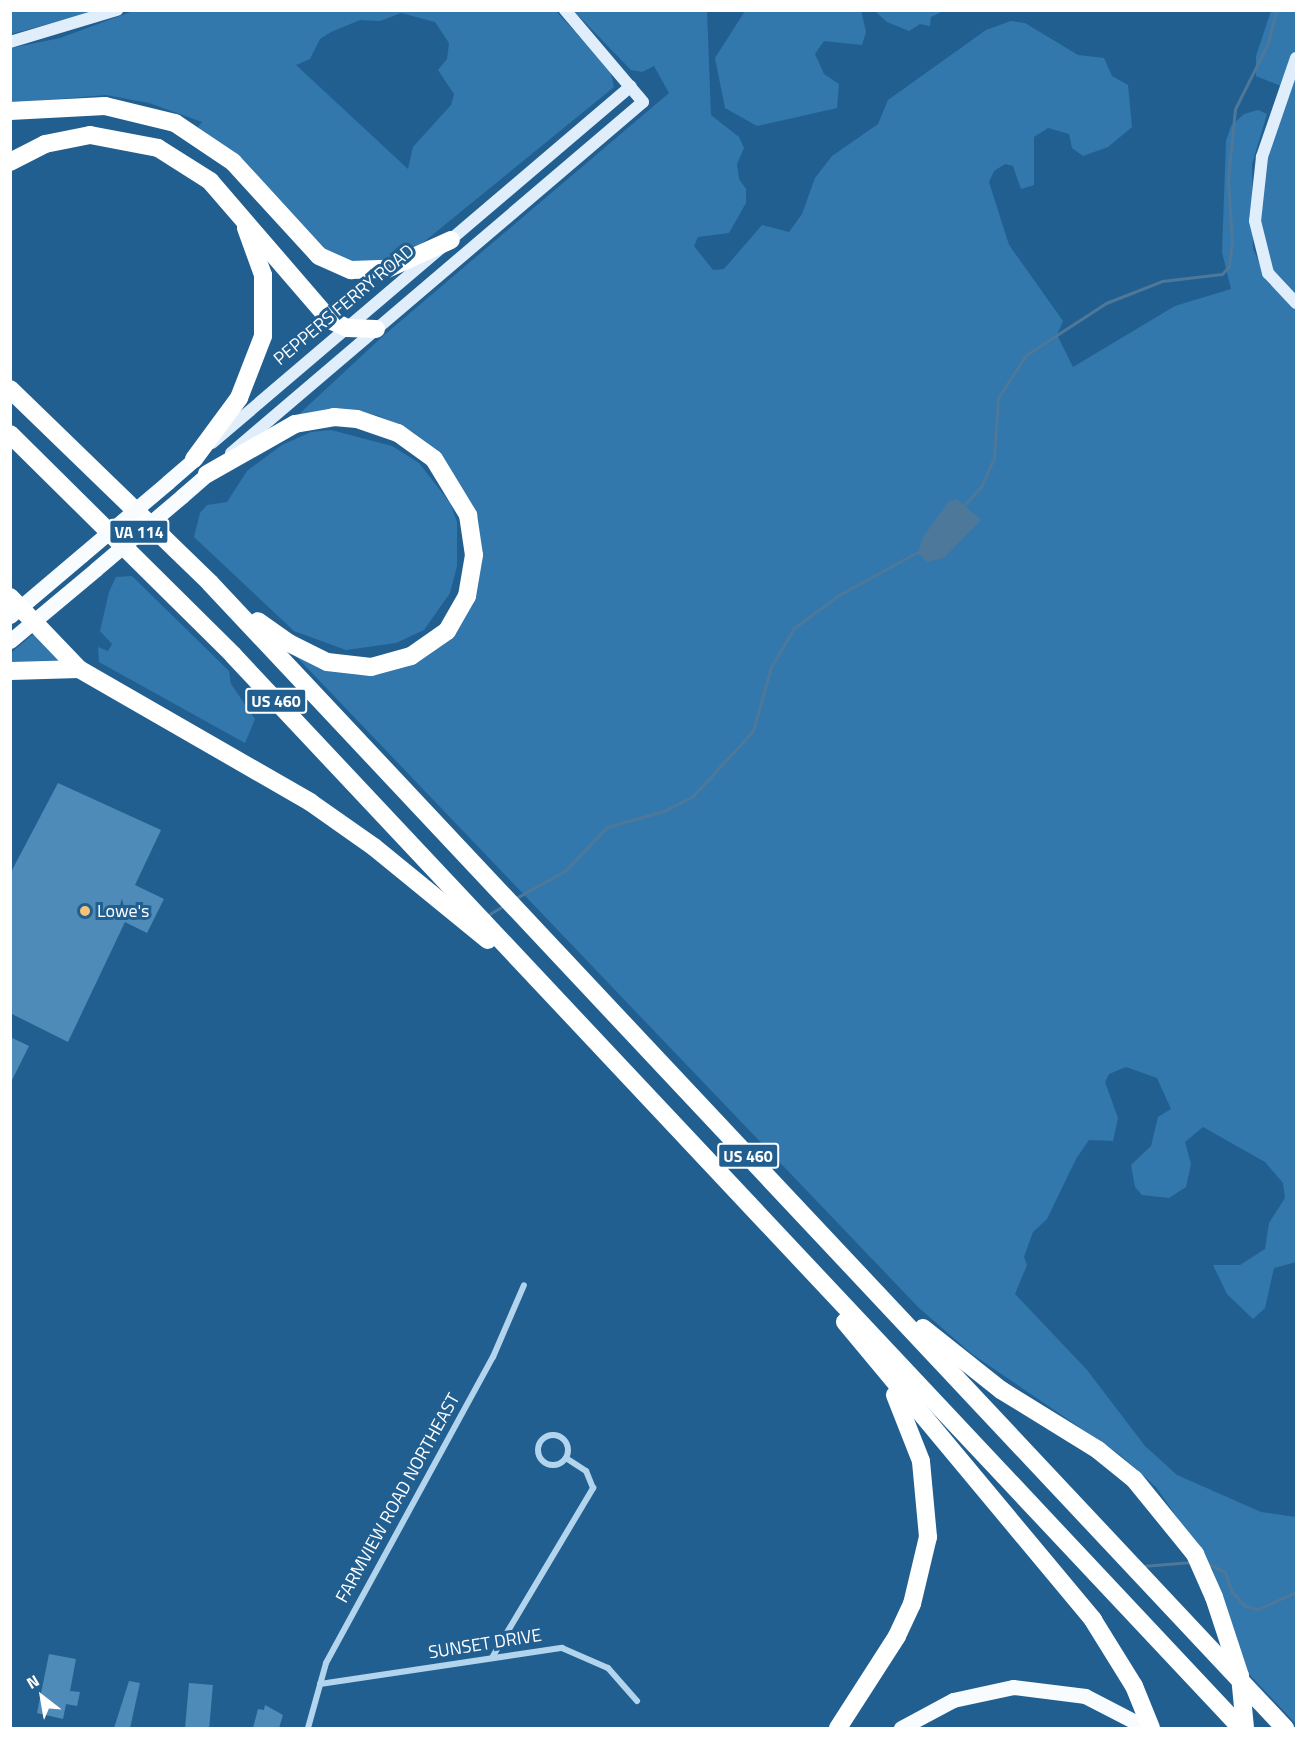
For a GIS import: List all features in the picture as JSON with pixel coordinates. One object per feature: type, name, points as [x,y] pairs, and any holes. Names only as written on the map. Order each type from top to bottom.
[{"type":"highway","points":[[10,111],[105,106],[175,123],[233,162],[319,256],[351,270],[387,269],[451,240]]},
{"type":"highway","points":[[10,162],[69,138],[112,136],[176,157],[225,197],[330,320],[347,328],[376,329]]},
{"type":"highway","points":[[194,459],[250,376],[266,315],[257,254],[225,197]]},
{"type":"highway","points":[[10,380],[30,406]]},
{"type":"highway","name":"US 460","points":[[10,389],[210,583],[1286,1728]]},
{"type":"highway","points":[[207,474],[295,424],[334,417],[378,424],[417,444],[448,476],[468,515],[474,555],[467,596],[447,631],[411,656],[371,667],[347,666],[308,654],[210,583]]},
{"type":"highway","name":"US 460","points":[[10,434],[184,604],[1240,1728]]},
{"type":"highway","points":[[14,607],[79,669],[310,802],[383,854],[534,975]]},
{"type":"highway","points":[[10,671],[79,669]]},
{"type":"highway","points":[[751,1206],[882,1369],[1093,1620],[1134,1686],[1149,1728]]},
{"type":"highway","points":[[825,1238],[933,1337],[1001,1390],[1098,1450],[1134,1479],[1195,1554],[1214,1597],[1240,1676],[1245,1728]]},
{"type":"highway","points":[[838,1728],[897,1636],[912,1604],[928,1537],[921,1461],[882,1369]]},
{"type":"main road","name":"PEPPERS FERRY ROAD","points":[[14,607],[82,555],[194,459]]},
{"type":"main road","name":"VA 114","points":[[10,641],[207,474]]},
{"type":"main road","points":[[901,1728],[953,1700],[983,1691],[1045,1688],[1085,1696],[1149,1728]]},
{"type":"street","points":[[10,42],[117,10]]},
{"type":"street","points":[[565,10],[632,86]]},
{"type":"street","points":[[1296,58],[1262,157],[1255,221],[1269,273],[1296,303]]},
{"type":"street","name":"VA 114","points":[[207,474],[643,102],[632,86]]},
{"type":"street","name":"PEPPERS FERRY ROAD","points":[[194,459],[632,86]]},
{"type":"street","name":"FARMVIEW ROAD NORTHEAST","points":[[308,1728],[320,1684],[345,1627],[492,1357],[524,1285]]},
{"type":"street","points":[[550,1436],[561,1438],[568,1447],[566,1458],[556,1465],[545,1462],[539,1453],[541,1442],[550,1436]]},
{"type":"street","points":[[493,1656],[590,1497],[591,1478],[566,1458]]},
{"type":"street","name":"SUNSET DRIVE","points":[[320,1684],[493,1656],[562,1648],[585,1655],[608,1668],[637,1701]]},
{"type":"shaded area","points":[[136,10],[556,11],[610,70],[614,87],[420,245],[399,258],[363,265],[331,256],[235,154],[198,127],[202,122],[149,103],[106,95],[11,103],[11,48],[60,38]],"holes":[[[401,13],[435,22],[449,43],[447,59],[438,70],[454,94],[451,105],[413,147],[408,169],[296,65],[310,59],[320,39],[360,20],[380,21]]]},
{"type":"shaded area","points":[[861,10],[866,32],[862,45],[824,41],[815,54],[824,74],[839,84],[837,108],[757,126],[725,108],[715,58],[745,11]]},
{"type":"shaded area","points":[[11,11],[96,11],[11,34]]},
{"type":"shaded area","points":[[574,11],[707,11],[711,115],[739,137],[744,148],[737,164],[739,179],[746,189],[746,203],[729,233],[698,237],[694,246],[713,270],[724,269],[762,225],[789,232],[802,214],[815,178],[832,156],[878,124],[888,100],[986,30],[1011,21],[1025,23],[1078,55],[1104,58],[1112,76],[1128,85],[1132,127],[1108,147],[1083,156],[1072,148],[1069,134],[1048,128],[1034,137],[1034,185],[1021,189],[1013,166],[1005,164],[994,171],[989,182],[1009,245],[1063,321],[1057,335],[1073,367],[1175,306],[1231,289],[1222,252],[1226,141],[1231,126],[1244,114],[1258,110],[1267,114],[1252,164],[1253,249],[1269,283],[1296,310],[1296,1262],[1274,1268],[1265,1308],[1253,1319],[1227,1294],[1213,1265],[1240,1265],[1265,1249],[1269,1223],[1285,1198],[1283,1183],[1265,1162],[1203,1127],[1185,1142],[1191,1164],[1186,1187],[1169,1198],[1142,1195],[1135,1187],[1131,1165],[1151,1146],[1158,1117],[1171,1109],[1157,1078],[1126,1067],[1109,1074],[1105,1082],[1118,1118],[1113,1141],[1089,1140],[1076,1159],[1047,1219],[1033,1232],[1024,1257],[1027,1265],[1015,1294],[1087,1370],[1145,1446],[1177,1475],[1261,1512],[1296,1517],[1296,1724],[1246,1671],[1212,1568],[1156,1487],[1119,1454],[972,1354],[919,1308],[292,652],[380,669],[461,617],[475,514],[444,458],[413,432],[379,416],[362,412],[297,416],[383,336],[669,93],[654,66],[642,72],[631,70]]},
{"type":"shaded area","points":[[875,11],[943,11],[931,17],[930,26],[920,24],[909,31],[887,22]]},
{"type":"shaded area","points":[[1271,11],[1296,11],[1296,50],[1281,86],[1256,76],[1256,56]]},
{"type":"shaded area","points":[[1296,71],[1296,298],[1271,268],[1259,228],[1266,160]]},
{"type":"shaded area","points":[[331,430],[392,446],[419,463],[450,503],[457,522],[457,566],[450,593],[424,630],[396,643],[346,650],[294,631],[194,537],[200,513],[207,505],[227,502],[247,471],[282,445],[311,432]]},
{"type":"shaded area","points":[[957,499],[981,520],[944,558],[927,562],[918,553],[923,537],[949,501]]},
{"type":"shaded area","points":[[132,576],[229,671],[231,684],[255,719],[245,743],[99,662],[98,647],[108,651],[112,644],[100,631],[109,592],[116,577]]},
{"type":"shaded area","points":[[32,635],[36,636],[59,660],[11,662],[11,653]]},
{"type":"building","name":"Lowe's","points":[[58,783],[161,830],[135,885],[164,899],[147,933],[125,922],[68,1042],[10,1013],[10,874]]},
{"type":"building","points":[[10,1037],[29,1046],[10,1084]]},
{"type":"building","points":[[49,1654],[76,1659],[70,1691],[80,1692],[77,1706],[66,1704],[63,1719],[37,1713]]},
{"type":"building","points":[[129,1681],[140,1683],[130,1728],[114,1728]]},
{"type":"building","points":[[189,1683],[213,1685],[209,1728],[185,1728]]},
{"type":"building","points":[[265,1705],[283,1715],[279,1728],[253,1728],[258,1709],[264,1710]]},
{"type":"waterway","points":[[965,504],[981,487],[994,458],[998,398],[1026,355],[1106,303],[1162,281],[1222,274],[1229,266],[1232,243],[1228,179],[1235,109],[1268,43],[1276,10]]},
{"type":"waterway","points":[[516,898],[566,870],[607,827],[664,811],[693,796],[753,731],[771,667],[794,628],[839,595],[921,550]]},
{"type":"waterway","points":[[488,915],[503,906]]},
{"type":"waterway","points":[[1142,1566],[1192,1562]]},
{"type":"waterway","points":[[1207,1563],[1225,1572],[1231,1591],[1245,1606],[1258,1609],[1296,1592]]},
{"type":"place","name":"Lowe's","points":[[85,911]]}]
